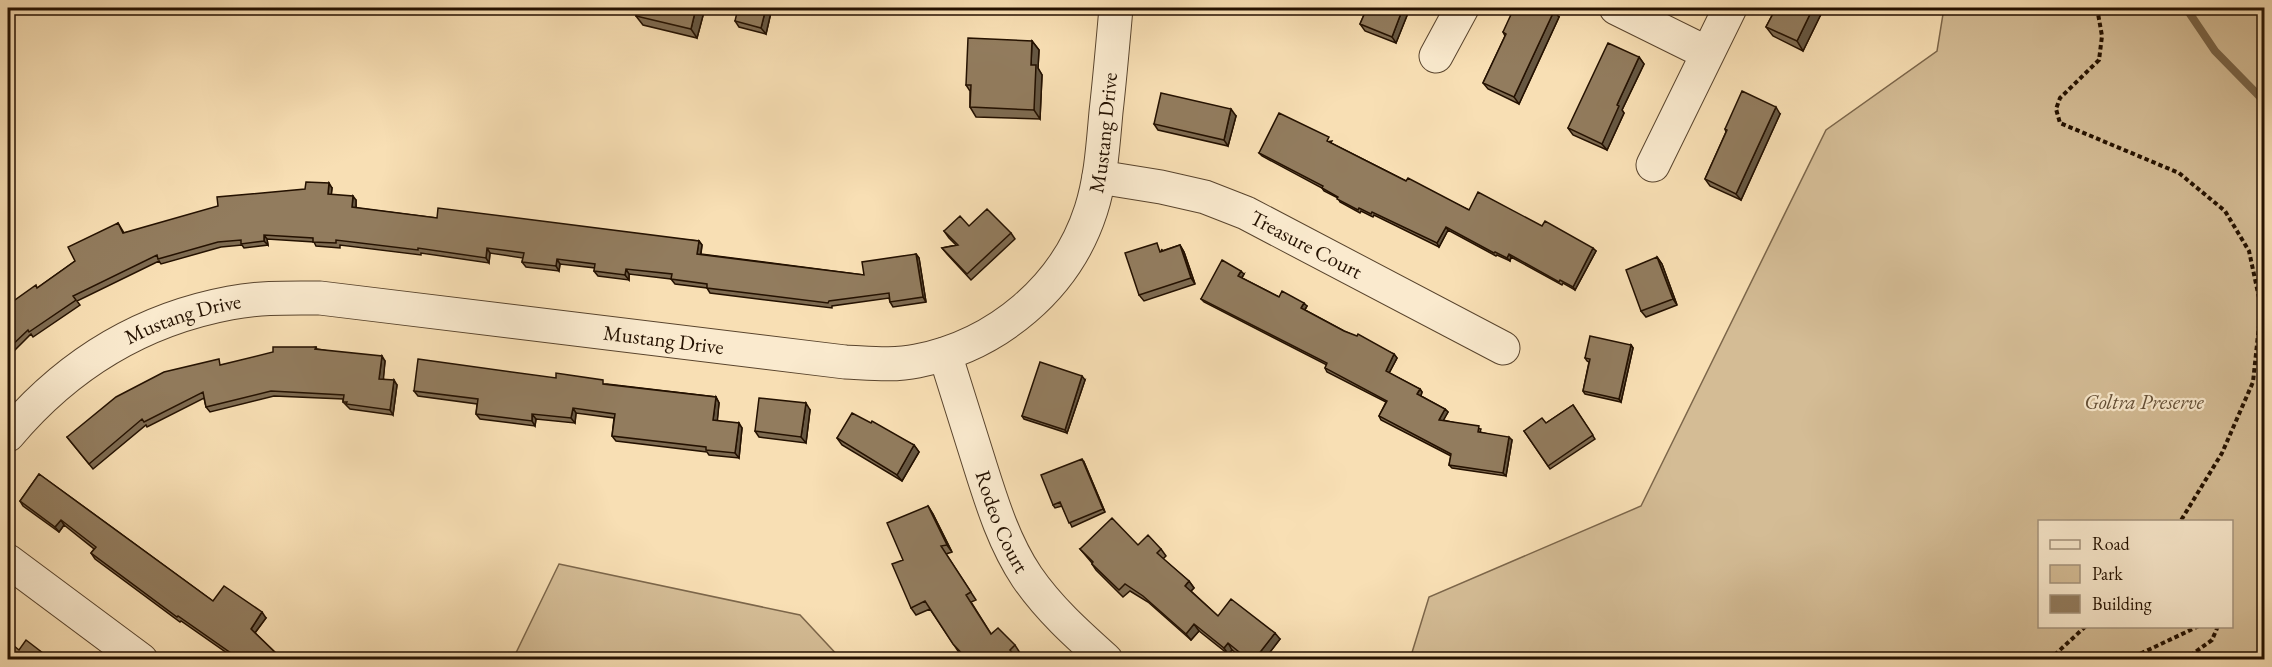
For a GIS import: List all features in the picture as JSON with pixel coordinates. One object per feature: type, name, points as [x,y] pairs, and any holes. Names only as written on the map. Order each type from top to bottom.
[{"type":"street","name":"Mustang Drive","points":[[8,435],[33,405],[67,376],[104,350],[144,329],[208,308],[275,298],[320,298],[845,362],[885,364],[916,362],[945,354],[978,341],[1009,322],[1036,300],[1077,243],[1091,211],[1099,177],[1116,8]]},
{"type":"street","points":[[1436,56],[1462,8]]},
{"type":"street","points":[[1616,8],[1707,53]]},
{"type":"street","points":[[1653,165],[1730,8]]},
{"type":"street","name":"Treasure Court","points":[[1099,177],[1204,197],[1246,213],[1503,348]]},
{"type":"street","name":"Rodeo Court","points":[[945,354],[1004,535],[1026,576],[1047,604],[1071,630],[1106,660]]},
{"type":"street","points":[[8,561],[141,660]]},
{"type":"path","points":[[2097,8],[2102,36],[2099,60],[2060,98],[2056,109],[2060,123],[2179,173],[2224,211],[2249,251],[2261,307],[2253,382],[2222,453],[2181,520]]},
{"type":"path","points":[[2049,660],[2085,628]]},
{"type":"path","points":[[2127,660],[2197,628]]},
{"type":"path","points":[[2184,660],[2212,640],[2218,628]]},
{"type":"green space","name":"Goltra Preserve","points":[[1944,8],[2264,8],[2264,659],[1410,659],[1429,597],[1641,506],[1826,130],[1937,51]]},
{"type":"green space","points":[[559,564],[800,615],[841,659],[513,659]]},
{"type":"building","points":[[639,8],[696,8],[691,29],[636,16]]},
{"type":"building","points":[[738,8],[766,8],[761,28],[735,21]]},
{"type":"building","points":[[1367,8],[1403,8],[1392,37],[1360,24]]},
{"type":"building","points":[[1514,8],[1547,8],[1554,11],[1514,97],[1483,83],[1506,34],[1503,32]]},
{"type":"building","points":[[1776,8],[1813,8],[1797,41],[1766,27]]},
{"type":"building","points":[[968,38],[1032,41],[1031,65],[1036,65],[1034,110],[970,107],[971,85],[966,85]]},
{"type":"building","points":[[1608,43],[1639,57],[1602,144],[1568,128]]},
{"type":"building","points":[[1742,91],[1776,107],[1736,194],[1705,179]]},
{"type":"building","points":[[1161,93],[1231,109],[1224,140],[1154,124]]},
{"type":"building","points":[[1279,113],[1329,137],[1327,141],[1406,181],[1408,178],[1469,210],[1478,192],[1542,226],[1545,221],[1593,248],[1573,287],[1560,280],[1559,282],[1509,254],[1507,258],[1494,253],[1446,227],[1437,243],[1372,212],[1371,214],[1359,208],[1358,210],[1337,199],[1338,197],[1322,188],[1323,186],[1259,153]]},
{"type":"building","points":[[306,182],[329,183],[328,194],[353,196],[352,207],[437,218],[438,208],[699,241],[697,254],[864,275],[862,262],[916,254],[923,297],[890,302],[889,293],[829,301],[828,303],[707,288],[707,284],[671,279],[672,274],[626,269],[625,275],[594,271],[595,264],[557,259],[556,266],[522,262],[524,253],[487,248],[486,258],[418,248],[418,250],[336,240],[336,243],[313,242],[313,238],[264,235],[264,241],[241,244],[241,240],[218,242],[158,259],[157,255],[73,296],[76,300],[29,332],[28,330],[8,349],[8,305],[75,261],[68,247],[118,223],[123,233],[218,206],[217,197],[305,189]]},
{"type":"building","points":[[987,209],[1011,233],[967,274],[942,248],[958,245],[944,231],[960,216],[969,226]]},
{"type":"building","points":[[1157,243],[1160,252],[1180,245],[1191,278],[1139,295],[1125,253]]},
{"type":"building","points":[[1657,257],[1673,299],[1641,311],[1626,270]]},
{"type":"building","points":[[1222,260],[1241,271],[1238,276],[1279,297],[1282,291],[1304,303],[1301,308],[1344,331],[1357,336],[1358,334],[1394,354],[1386,371],[1420,389],[1417,394],[1445,409],[1439,420],[1479,426],[1478,432],[1509,437],[1503,473],[1449,465],[1451,454],[1379,416],[1387,401],[1325,368],[1327,363],[1201,299]]},
{"type":"building","points":[[1590,336],[1631,345],[1619,399],[1583,391],[1590,359],[1585,358]]},
{"type":"building","points":[[273,347],[316,347],[315,349],[382,356],[379,379],[394,380],[390,410],[346,404],[347,402],[343,402],[344,395],[271,391],[206,407],[203,392],[144,422],[142,419],[89,464],[67,437],[116,397],[164,372],[219,359],[220,365],[273,352]]},
{"type":"building","points":[[418,359],[556,378],[556,373],[603,380],[603,384],[716,397],[713,420],[739,423],[735,453],[706,450],[706,447],[612,436],[615,414],[573,408],[571,418],[532,414],[532,421],[476,414],[478,399],[414,391]]},
{"type":"building","points":[[1040,362],[1082,376],[1065,430],[1022,416]]},
{"type":"building","points":[[759,398],[806,403],[801,437],[755,431]]},
{"type":"building","points":[[1573,405],[1593,435],[1548,466],[1524,431],[1542,418],[1546,423]]},
{"type":"building","points":[[852,413],[871,423],[872,421],[914,445],[897,475],[837,438]]},
{"type":"building","points":[[1082,459],[1103,509],[1069,523],[1060,502],[1053,505],[1041,475]]},
{"type":"building","points":[[39,474],[213,601],[224,586],[262,612],[251,629],[283,660],[241,660],[177,617],[91,553],[96,547],[61,520],[55,527],[20,501]]},
{"type":"building","points":[[928,506],[947,545],[941,546],[971,592],[966,595],[991,634],[998,628],[1015,645],[1010,650],[1019,660],[968,660],[953,644],[925,601],[911,608],[892,564],[903,560],[887,523]]},
{"type":"building","points":[[1112,518],[1138,545],[1148,535],[1161,549],[1157,553],[1189,581],[1185,586],[1218,616],[1231,599],[1275,633],[1254,660],[1249,660],[1228,643],[1224,648],[1194,624],[1186,634],[1143,596],[1125,584],[1119,590],[1092,564],[1093,562],[1080,549]]},
{"type":"building","points":[[26,640],[52,660],[8,660],[8,641],[19,650]]},
{"type":"waterway","points":[[2186,8],[2215,51],[2264,101]]}]
